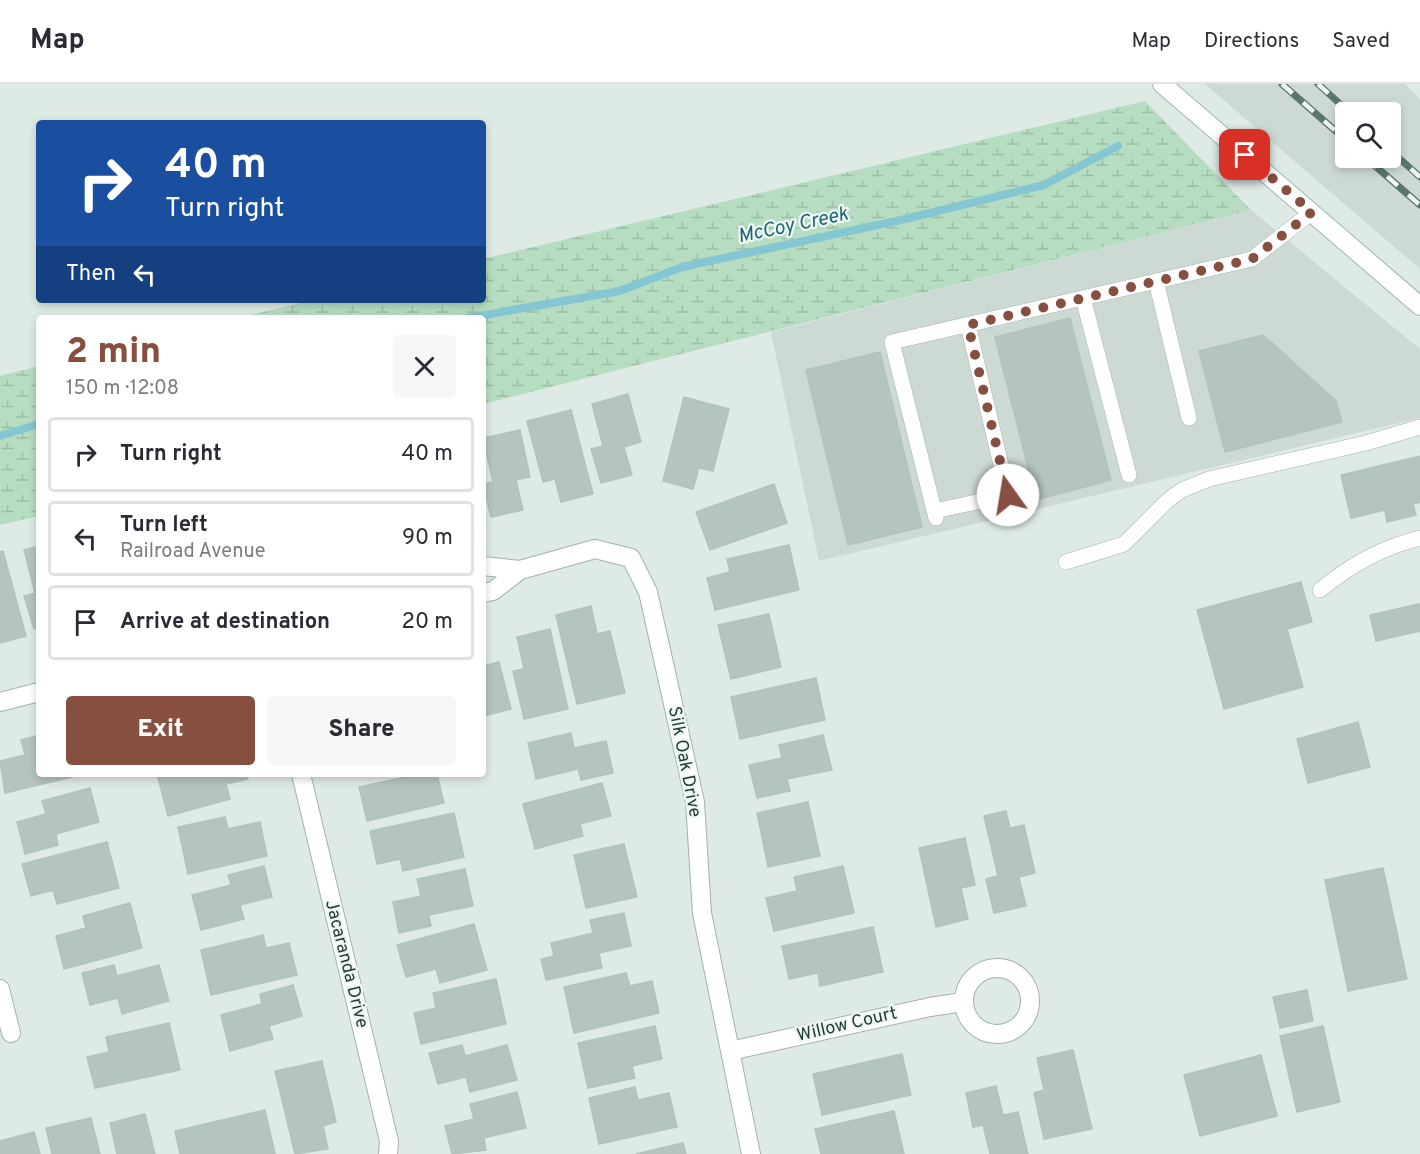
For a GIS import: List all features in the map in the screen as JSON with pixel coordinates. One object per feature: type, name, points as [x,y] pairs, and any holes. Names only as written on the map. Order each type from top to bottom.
[{"type":"street","points":[[1162,84],[1420,306]]},
{"type":"street","name":"Silk Oak Drive","points":[[486,566],[520,570],[595,549],[631,558],[648,592],[695,802],[702,913],[750,1154]]},
{"type":"street","name":"Silk Oak Drive","points":[[486,592],[493,591],[520,570]]},
{"type":"street","points":[[0,702],[36,693]]},
{"type":"street","name":"Jacaranda Drive","points":[[302,777],[389,1141],[388,1154]]},
{"type":"street","points":[[0,989],[11,1033]]},
{"type":"street","name":"Willow Court","points":[[730,1051],[930,1007],[963,1002]]},
{"type":"lane","points":[[968,325],[1008,495],[936,515],[892,342],[1252,259],[1312,212]]},
{"type":"lane","points":[[1156,281],[1189,418]]},
{"type":"lane","points":[[1083,298],[1129,475]]},
{"type":"lane","points":[[1066,562],[1124,544],[1168,500],[1182,490],[1209,479],[1366,443],[1420,427]]},
{"type":"lane","points":[[1320,591],[1359,560],[1384,549],[1420,538]]},
{"type":"shaded area","points":[[1205,84],[1405,84],[1420,99],[1420,269]]},
{"type":"shaded area","points":[[1251,210],[1420,349],[1420,418],[819,561],[771,332]]},
{"type":"green space","points":[[1145,101],[1251,210],[486,403],[486,315],[250,315],[300,303],[486,303],[486,258]]},
{"type":"green space","points":[[36,367],[36,517],[0,525],[0,376]]},
{"type":"building","points":[[1070,318],[1111,480],[1036,500],[995,337]]},
{"type":"building","points":[[1263,335],[1336,401],[1342,422],[1225,452],[1199,351]]},
{"type":"building","points":[[880,352],[922,527],[848,545],[806,370]]},
{"type":"building","points":[[628,394],[641,442],[624,447],[632,475],[601,483],[591,449],[603,446],[592,404]]},
{"type":"building","points":[[684,397],[729,409],[713,471],[699,468],[693,489],[663,481]]},
{"type":"building","points":[[571,410],[593,494],[561,502],[555,479],[543,482],[527,421]]},
{"type":"building","points":[[520,430],[530,477],[516,480],[523,510],[491,517],[486,496],[486,483],[493,482],[486,451],[486,437]]},
{"type":"building","points":[[1420,456],[1420,502],[1413,504],[1416,515],[1387,522],[1385,510],[1351,518],[1341,475]]},
{"type":"building","points":[[774,484],[787,523],[710,550],[696,512]]},
{"type":"building","points":[[789,545],[799,590],[715,610],[707,578],[730,572],[727,559]]},
{"type":"building","points":[[36,547],[36,628],[34,629],[24,596],[35,593],[24,550]]},
{"type":"building","points":[[3,551],[26,636],[0,643],[0,552]]},
{"type":"building","points":[[1301,582],[1312,622],[1287,629],[1303,687],[1224,709],[1197,610]]},
{"type":"building","points":[[1419,604],[1420,631],[1376,641],[1370,615]]},
{"type":"building","points":[[591,606],[597,634],[610,631],[625,693],[577,704],[556,615]]},
{"type":"building","points":[[769,614],[781,667],[731,679],[718,625]]},
{"type":"building","points":[[550,629],[568,709],[524,719],[513,671],[524,669],[517,637]]},
{"type":"building","points":[[499,662],[511,709],[486,715],[486,665]]},
{"type":"building","points":[[816,678],[825,720],[740,739],[731,697]]},
{"type":"building","points":[[1358,722],[1370,767],[1308,783],[1297,739]]},
{"type":"building","points":[[571,733],[574,748],[606,741],[613,773],[581,780],[578,769],[536,779],[528,743]]},
{"type":"building","points":[[823,735],[832,770],[787,779],[790,791],[757,798],[749,765],[782,758],[779,745]]},
{"type":"building","points":[[36,736],[36,777],[72,777],[5,793],[0,761],[25,755],[21,740]]},
{"type":"building","points":[[158,777],[247,777],[248,779],[226,784],[230,799],[168,816]]},
{"type":"building","points":[[438,777],[444,803],[367,821],[359,787],[401,778]]},
{"type":"building","points":[[602,783],[611,816],[580,824],[583,836],[535,849],[523,804]]},
{"type":"building","points":[[90,788],[99,822],[56,834],[58,845],[25,854],[17,822],[46,814],[42,801]]},
{"type":"building","points":[[808,802],[820,856],[768,867],[757,813]]},
{"type":"building","points":[[1006,811],[1010,828],[1024,825],[1035,873],[1019,877],[1026,906],[994,913],[986,879],[998,876],[984,816]]},
{"type":"building","points":[[454,813],[464,857],[403,871],[400,859],[377,864],[370,831]]},
{"type":"building","points":[[225,817],[228,829],[260,822],[267,856],[188,874],[178,827]]},
{"type":"building","points":[[965,838],[975,885],[961,888],[968,919],[936,927],[919,848]]},
{"type":"building","points":[[107,842],[119,888],[57,904],[53,890],[31,896],[22,864]]},
{"type":"building","points":[[624,844],[637,897],[586,908],[574,855]]},
{"type":"building","points":[[264,866],[272,897],[240,905],[244,919],[201,930],[192,895],[231,885],[228,875]]},
{"type":"building","points":[[843,866],[854,913],[774,931],[766,898],[797,891],[794,877]]},
{"type":"building","points":[[1383,868],[1407,979],[1348,991],[1325,880]]},
{"type":"building","points":[[465,869],[473,906],[429,915],[431,926],[399,933],[393,902],[421,896],[417,879]]},
{"type":"building","points":[[130,903],[142,948],[64,969],[56,936],[86,928],[83,916]]},
{"type":"building","points":[[624,913],[631,946],[599,953],[602,968],[546,980],[541,959],[554,956],[551,943],[593,933],[590,920]]},
{"type":"building","points":[[474,924],[487,970],[440,983],[436,969],[406,977],[397,945]]},
{"type":"building","points":[[873,927],[883,972],[820,986],[818,973],[789,979],[782,946]]},
{"type":"building","points":[[263,935],[266,948],[289,943],[297,975],[211,995],[201,950]]},
{"type":"building","points":[[114,965],[117,976],[159,965],[169,1001],[122,1014],[118,998],[90,1005],[82,973]]},
{"type":"building","points":[[626,973],[630,986],[652,981],[659,1013],[574,1033],[564,987]]},
{"type":"building","points":[[496,979],[506,1024],[421,1044],[414,1013],[436,1008],[433,993]]},
{"type":"building","points":[[293,985],[302,1016],[269,1026],[273,1039],[230,1051],[221,1015],[262,1004],[260,994]]},
{"type":"building","points":[[1307,990],[1313,1021],[1280,1028],[1273,997]]},
{"type":"building","points":[[169,1023],[180,1070],[95,1088],[87,1057],[109,1052],[106,1037]]},
{"type":"building","points":[[655,1026],[662,1059],[632,1066],[635,1078],[588,1088],[578,1043]]},
{"type":"building","points":[[1323,1026],[1340,1102],[1297,1112],[1280,1036]]},
{"type":"building","points":[[462,1045],[465,1056],[507,1045],[517,1080],[470,1092],[466,1077],[438,1084],[429,1053]]},
{"type":"building","points":[[1073,1050],[1092,1129],[1044,1139],[1034,1093],[1044,1090],[1037,1058]]},
{"type":"building","points":[[902,1054],[911,1095],[822,1115],[813,1074]]},
{"type":"building","points":[[1261,1055],[1277,1116],[1200,1136],[1184,1075]]},
{"type":"building","points":[[322,1061],[336,1122],[323,1126],[328,1149],[295,1154],[275,1071]]},
{"type":"building","points":[[996,1086],[1003,1115],[1018,1112],[1028,1154],[990,1154],[983,1125],[973,1127],[966,1093]]},
{"type":"building","points":[[635,1087],[638,1100],[669,1093],[677,1127],[599,1144],[589,1098]]},
{"type":"building","points":[[517,1092],[526,1128],[484,1138],[486,1150],[452,1154],[445,1126],[474,1119],[470,1104]]},
{"type":"building","points":[[265,1110],[275,1154],[180,1154],[175,1131]]},
{"type":"building","points":[[894,1111],[904,1154],[821,1154],[815,1129]]},
{"type":"building","points":[[145,1114],[155,1154],[117,1154],[110,1123]]},
{"type":"building","points":[[91,1118],[100,1154],[52,1154],[46,1128]]},
{"type":"building","points":[[34,1132],[40,1154],[0,1154],[0,1141]]},
{"type":"building","points":[[683,1143],[686,1154],[636,1154]]},
{"type":"waterway","name":"McCoy Creek","points":[[485,315],[620,291],[682,267],[901,220],[1044,185],[1118,146]]},
{"type":"waterway","name":"McCoy Creek","points":[[0,436],[36,425]]},
{"type":"railway","points":[[1282,84],[1335,130]]},
{"type":"railway","points":[[1318,84],[1338,102]]},
{"type":"railway","points":[[1401,160],[1420,177]]},
{"type":"railway","points":[[1377,168],[1420,205]]},
{"type":"route","points":[[1008,495],[968,325],[1252,259],[1312,212],[1245,155]]}]
